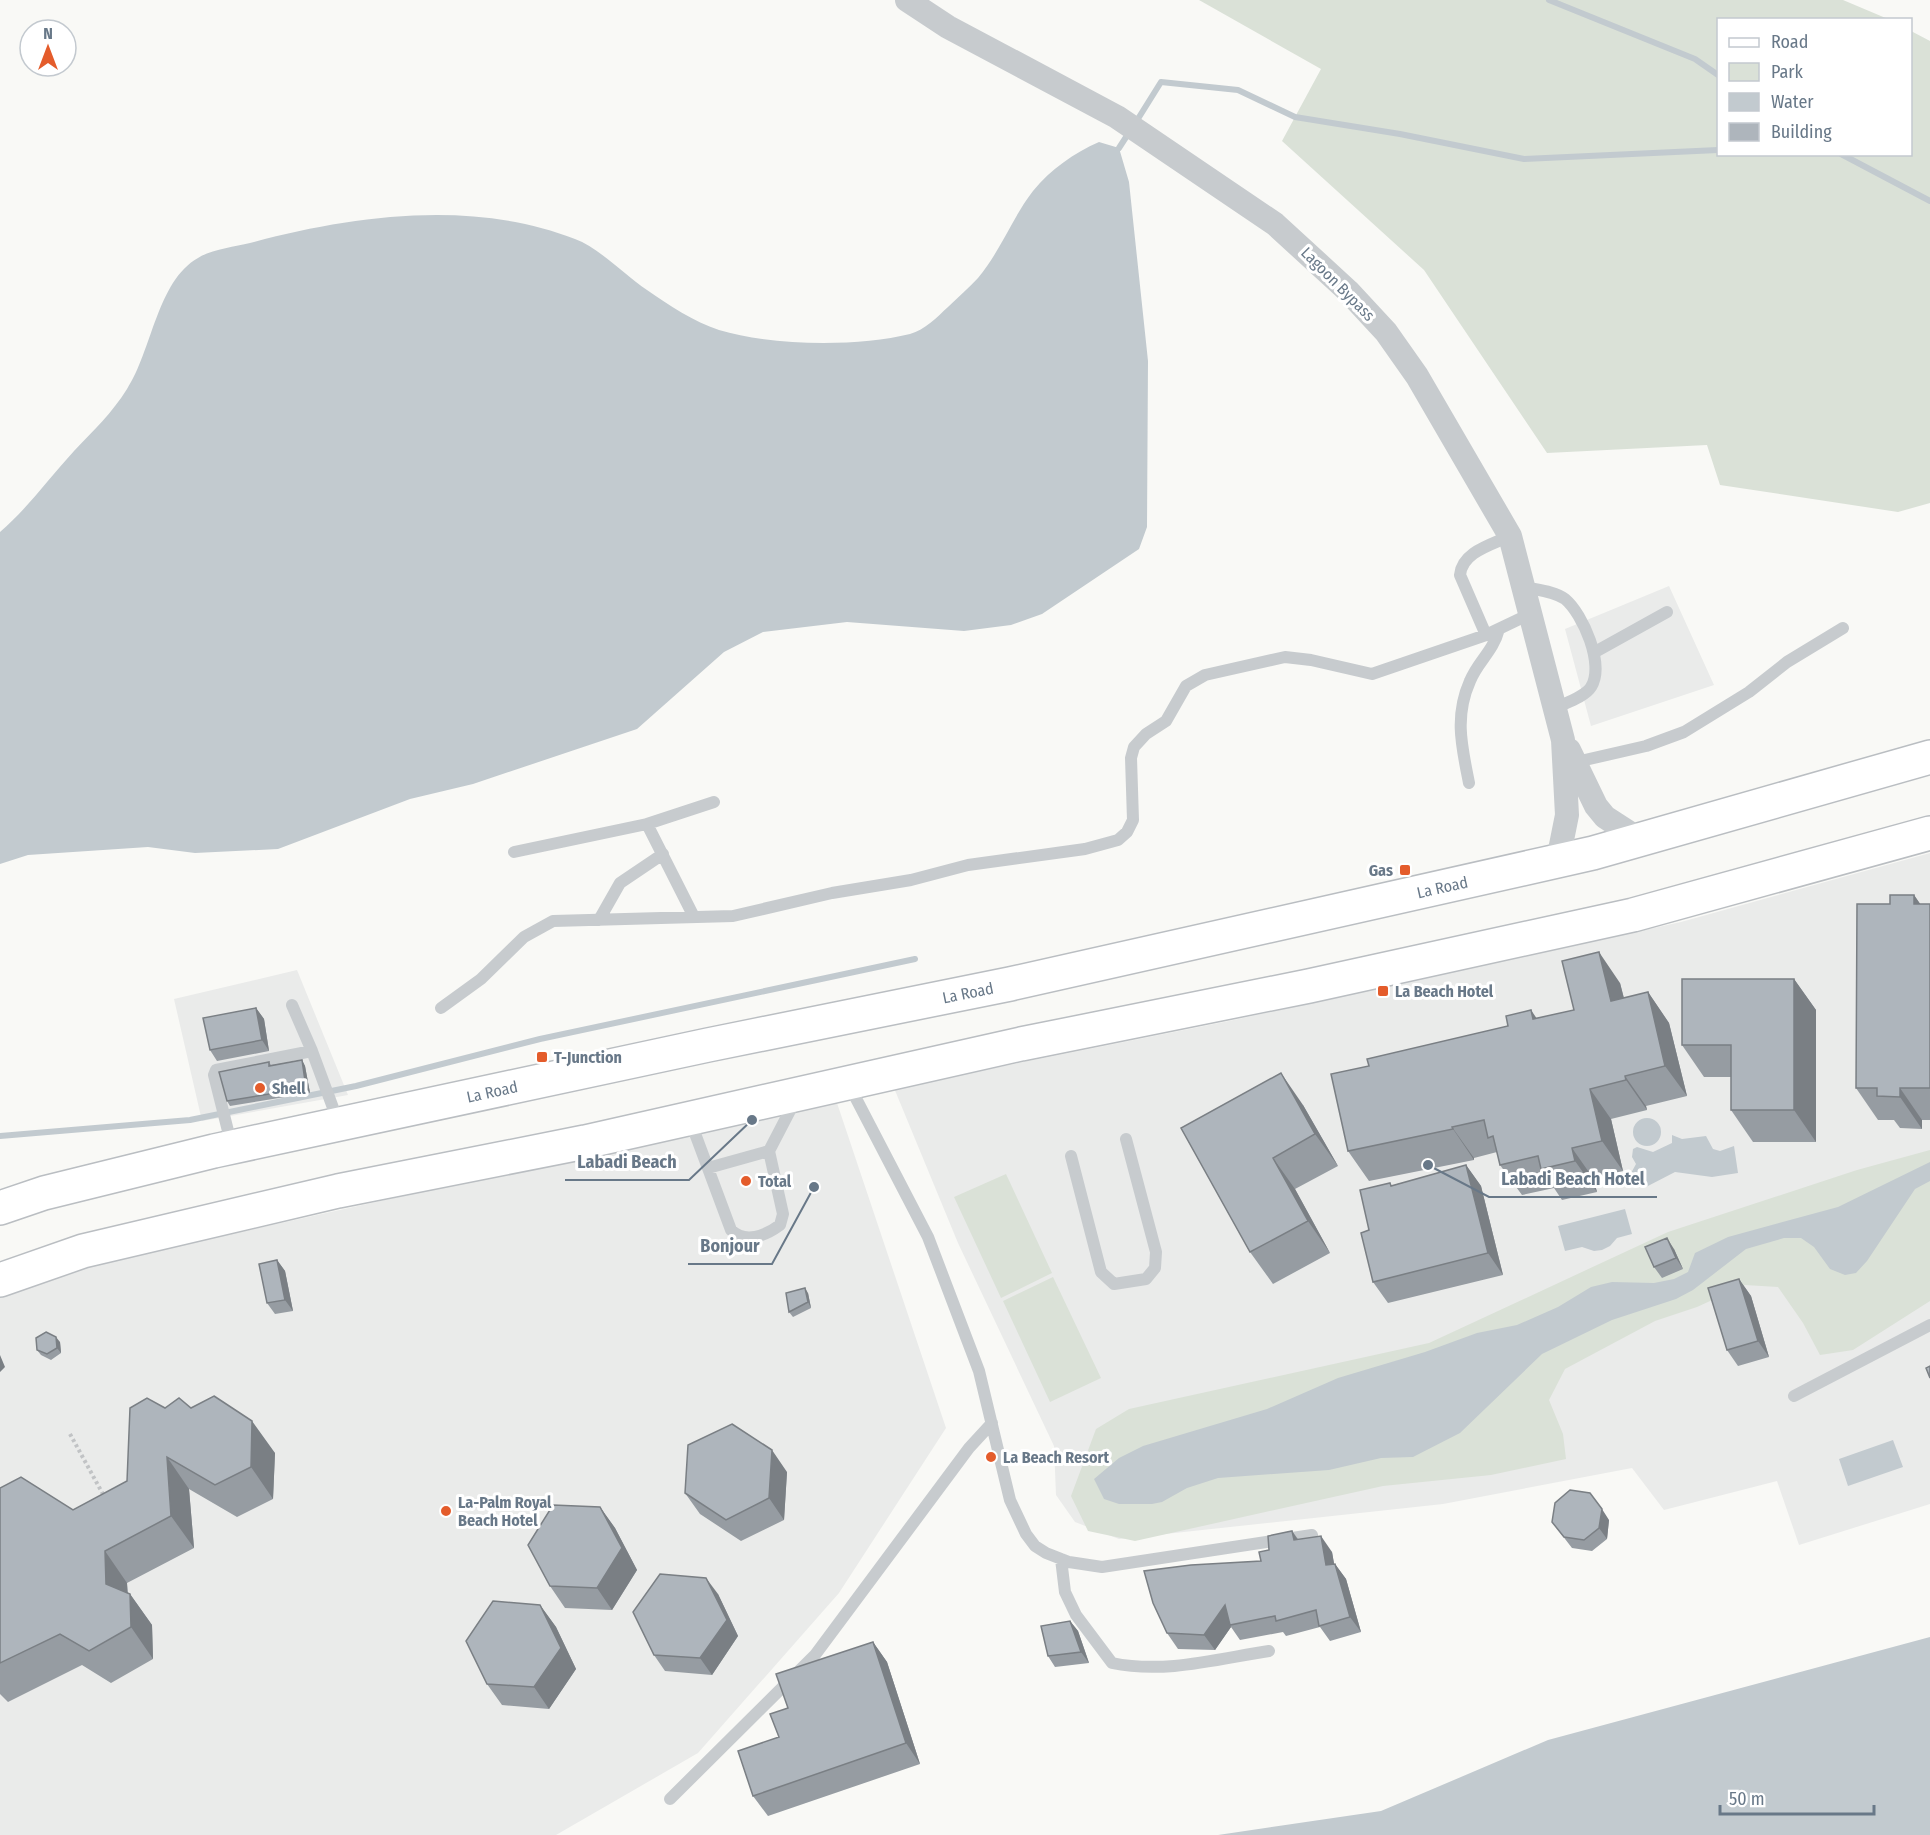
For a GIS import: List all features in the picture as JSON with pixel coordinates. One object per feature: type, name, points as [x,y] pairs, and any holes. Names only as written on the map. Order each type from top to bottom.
[{"type":"main road","name":"La Road","points":[[0,1208],[229,1135],[335,1113],[708,1045],[1010,984],[1558,860],[1757,808],[1930,757]]},
{"type":"main road","points":[[0,1280],[83,1251],[280,1205],[690,1119],[1021,1044],[1331,982],[1633,915],[1930,833]]},
{"type":"main road","points":[[0,1192],[44,1193]]},
{"type":"street","name":"Lagoon Bypass","points":[[907,0],[948,27],[1117,117],[1275,224],[1348,291],[1386,332],[1417,376],[1510,536],[1532,613],[1563,740],[1567,814],[1558,860]]},
{"type":"street","name":"Lagoon Bypass","points":[[1563,740],[1596,806],[1605,817],[1639,839]]},
{"type":"lane","points":[[1486,635],[1460,574],[1461,564],[1468,556],[1510,536]]},
{"type":"lane","points":[[1524,587],[1564,598],[1578,616],[1595,652],[1596,676],[1590,690],[1555,708]]},
{"type":"lane","points":[[1595,652],[1667,612]]},
{"type":"lane","points":[[441,1008],[481,979],[524,938],[553,921],[733,916],[832,893],[911,880],[968,865],[1085,849],[1118,840],[1127,832],[1133,820],[1131,758],[1134,747],[1146,734],[1166,721],[1186,686],[1205,675],[1285,657],[1311,660],[1372,674],[1486,635],[1532,613]]},
{"type":"lane","points":[[1576,762],[1646,746],[1683,732],[1749,692],[1787,662],[1843,628]]},
{"type":"lane","points":[[1469,783],[1459,722],[1469,682],[1494,646],[1499,629]]},
{"type":"lane","points":[[514,852],[647,824],[714,802]]},
{"type":"lane","points":[[647,824],[694,917]]},
{"type":"lane","points":[[599,920],[620,883],[663,854]]},
{"type":"lane","points":[[292,1005],[335,1113]]},
{"type":"lane","points":[[229,1135],[214,1076],[216,1070],[312,1051]]},
{"type":"lane","points":[[849,1084],[928,1237],[979,1371],[1010,1500],[1026,1534],[1035,1546],[1061,1559],[1084,1566],[1102,1567],[1312,1535]]},
{"type":"lane","points":[[690,1119],[730,1230],[738,1237],[749,1238],[773,1230],[780,1225],[783,1214],[769,1151],[798,1095]]},
{"type":"lane","points":[[1071,1156],[1101,1272],[1114,1284],[1146,1279],[1155,1268],[1156,1252],[1126,1139]]},
{"type":"lane","points":[[708,1168],[769,1151]]},
{"type":"lane","points":[[1794,1396],[1930,1325]]},
{"type":"lane","points":[[670,1798],[814,1655],[969,1448],[992,1423]]},
{"type":"lane","points":[[1061,1559],[1065,1592],[1076,1615],[1112,1663],[1137,1668],[1169,1667],[1269,1651]]},
{"type":"path","points":[[70,1434],[107,1500]]},
{"type":"shaded area","points":[[1669,586],[1714,685],[1591,726],[1565,629]]},
{"type":"shaded area","points":[[1930,853],[1930,1504],[1799,1545],[1777,1481],[1664,1510],[1632,1468],[1443,1504],[1119,1539],[1075,1522],[1056,1495],[1054,1446],[958,1243],[894,1088],[1229,1021],[1681,922]]},
{"type":"shaded area","points":[[297,970],[348,1095],[202,1121],[174,999]]},
{"type":"shaded area","name":"La-Palm Royal Beach Hotel","points":[[836,1100],[946,1428],[839,1593],[698,1753],[556,1835],[0,1835],[0,1295],[22,1285],[123,1258]]},
{"type":"green space","points":[[1199,0],[1843,0],[1886,18],[1717,18],[1717,156],[1912,156],[1912,32],[1930,41],[1930,503],[1898,512],[1720,485],[1707,445],[1547,453],[1424,270],[1282,141],[1321,69]]},
{"type":"green space","points":[[1930,1150],[1930,1301],[1853,1350],[1820,1355],[1803,1323],[1778,1287],[1745,1285],[1697,1307],[1655,1321],[1565,1369],[1549,1400],[1563,1434],[1566,1459],[1491,1475],[1383,1486],[1135,1541],[1088,1531],[1071,1496],[1096,1429],[1129,1409],[1429,1343],[1668,1232],[1857,1170]]},
{"type":"green space","points":[[1006,1174],[1052,1273],[1001,1298],[954,1197]]},
{"type":"green space","points":[[1053,1277],[1101,1378],[1050,1402],[1003,1301]]},
{"type":"water","points":[[1099,142],[1119,148],[1129,182],[1148,361],[1147,527],[1139,549],[1042,614],[1011,625],[964,631],[847,622],[763,632],[724,652],[637,729],[473,784],[410,799],[278,849],[195,853],[148,847],[28,855],[0,864],[0,532],[29,503],[121,398],[136,373],[156,318],[173,283],[184,269],[198,258],[216,250],[290,233],[372,219],[455,215],[496,219],[536,227],[584,243],[664,301],[691,318],[719,330],[789,342],[840,343],[889,338],[921,330],[975,282],[1000,246],[1026,201],[1040,183],[1063,162]]},
{"type":"water","points":[[1647,1118],[1657,1122],[1661,1132],[1657,1142],[1647,1146],[1637,1142],[1633,1132],[1637,1122]]},
{"type":"water","points":[[1672,1135],[1682,1139],[1706,1136],[1713,1149],[1720,1151],[1734,1146],[1738,1173],[1712,1177],[1675,1172],[1646,1187],[1635,1185],[1630,1175],[1636,1164],[1632,1157],[1633,1149],[1637,1147],[1653,1152],[1672,1143]]},
{"type":"water","points":[[1930,1162],[1930,1181],[1915,1189],[1867,1261],[1856,1273],[1845,1275],[1830,1269],[1814,1247],[1801,1238],[1784,1238],[1746,1249],[1693,1290],[1676,1299],[1612,1320],[1542,1354],[1460,1433],[1413,1457],[1381,1458],[1329,1470],[1218,1478],[1187,1488],[1162,1502],[1152,1504],[1119,1504],[1104,1499],[1094,1479],[1119,1458],[1143,1446],[1267,1409],[1338,1378],[1425,1352],[1477,1333],[1517,1325],[1558,1307],[1591,1287],[1612,1282],[1654,1283],[1674,1279],[1688,1272],[1695,1253],[1728,1237],[1838,1207]]},
{"type":"water","points":[[1625,1209],[1632,1234],[1617,1238],[1610,1246],[1602,1250],[1594,1251],[1582,1247],[1565,1251],[1558,1226]]},
{"type":"water","points":[[1893,1440],[1903,1467],[1848,1486],[1839,1459]]},
{"type":"water","points":[[1930,1637],[1930,1835],[1218,1835],[1381,1811],[1548,1740]]},
{"type":"building","points":[[1890,895],[1914,895],[1914,904],[1930,904],[1930,1088],[1900,1088],[1900,1097],[1877,1096],[1877,1088],[1856,1088],[1857,904],[1890,904]]},
{"type":"building","points":[[1599,952],[1611,1001],[1648,992],[1665,1066],[1625,1076],[1626,1080],[1590,1089],[1602,1141],[1572,1148],[1575,1161],[1541,1169],[1538,1156],[1500,1165],[1493,1136],[1488,1138],[1484,1120],[1452,1127],[1453,1129],[1348,1151],[1331,1074],[1369,1066],[1367,1059],[1508,1026],[1506,1016],[1531,1010],[1533,1019],[1574,1010],[1562,961]]},
{"type":"building","points":[[1682,979],[1794,979],[1794,1110],[1731,1110],[1731,1045],[1682,1045]]},
{"type":"building","points":[[256,1008],[262,1040],[210,1050],[203,1018]]},
{"type":"building","points":[[302,1060],[306,1088],[227,1101],[219,1072],[269,1062],[269,1066]]},
{"type":"building","points":[[1281,1073],[1315,1134],[1273,1158],[1308,1221],[1250,1252],[1181,1128]]},
{"type":"building","points":[[1466,1165],[1488,1253],[1373,1282],[1361,1233],[1369,1230],[1360,1190],[1390,1183],[1391,1186]]},
{"type":"building","points":[[1667,1238],[1676,1258],[1654,1267],[1645,1247]]},
{"type":"building","points":[[277,1260],[285,1300],[267,1303],[259,1264]]},
{"type":"building","points":[[1739,1279],[1758,1341],[1727,1350],[1708,1288]]},
{"type":"building","points":[[805,1288],[808,1302],[789,1312],[786,1293]]},
{"type":"building","points":[[46,1332],[56,1337],[57,1348],[47,1354],[37,1350],[36,1338]]},
{"type":"building","points":[[1930,1366],[1930,1378],[1926,1368]]},
{"type":"building","points":[[214,1396],[252,1421],[251,1467],[215,1485],[167,1457],[171,1516],[105,1551],[106,1584],[130,1594],[131,1627],[89,1651],[60,1634],[0,1663],[0,1488],[21,1477],[73,1510],[127,1481],[130,1408],[147,1398],[165,1408],[179,1398],[191,1408]]},
{"type":"building","points":[[732,1424],[772,1450],[769,1498],[726,1520],[685,1493],[688,1445]]},
{"type":"building","points":[[1570,1490],[1590,1493],[1602,1509],[1599,1528],[1584,1540],[1564,1537],[1552,1522],[1555,1503]]},
{"type":"building","points":[[553,1505],[600,1507],[622,1548],[597,1588],[550,1586],[528,1545]]},
{"type":"building","points":[[1292,1531],[1294,1540],[1321,1536],[1326,1565],[1335,1564],[1350,1617],[1319,1626],[1316,1610],[1276,1621],[1275,1616],[1230,1625],[1225,1605],[1204,1635],[1167,1633],[1153,1603],[1144,1571],[1191,1565],[1261,1561],[1259,1552],[1269,1550],[1268,1536]]},
{"type":"building","points":[[660,1574],[706,1578],[727,1620],[700,1658],[654,1655],[633,1612]]},
{"type":"building","points":[[493,1601],[540,1605],[561,1648],[534,1687],[487,1684],[466,1641]]},
{"type":"building","points":[[1070,1621],[1081,1652],[1048,1656],[1041,1626]]},
{"type":"building","points":[[873,1642],[906,1743],[753,1796],[738,1751],[779,1737],[770,1714],[788,1708],[776,1674]]},
{"type":"waterway","points":[[1549,0],[1695,59],[1717,74]]},
{"type":"waterway","points":[[1136,122],[1161,82],[1238,90],[1295,117],[1400,134],[1524,159],[1717,150]]},
{"type":"waterway","points":[[1119,148],[1130,131]]},
{"type":"waterway","points":[[1845,156],[1930,201]]},
{"type":"waterway","points":[[0,1136],[190,1120],[356,1086],[540,1039],[915,959]]},
{"type":"place","name":"Gas","points":[[1405,870]]},
{"type":"place","name":"La Beach Hotel","points":[[1383,991]]},
{"type":"place","name":"T-Junction","points":[[542,1057]]},
{"type":"place","name":"Shell","points":[[260,1088]]},
{"type":"place","name":"Labadi Beach","points":[[752,1120]]},
{"type":"place","name":"Labadi Beach Hotel","points":[[1428,1165]]},
{"type":"place","name":"Total","points":[[746,1181]]},
{"type":"place","name":"Bonjour","points":[[814,1187]]},
{"type":"place","name":"La Beach Resort","points":[[991,1457]]},
{"type":"place","name":"La-Palm Royal Beach Hotel","points":[[446,1511]]}]
